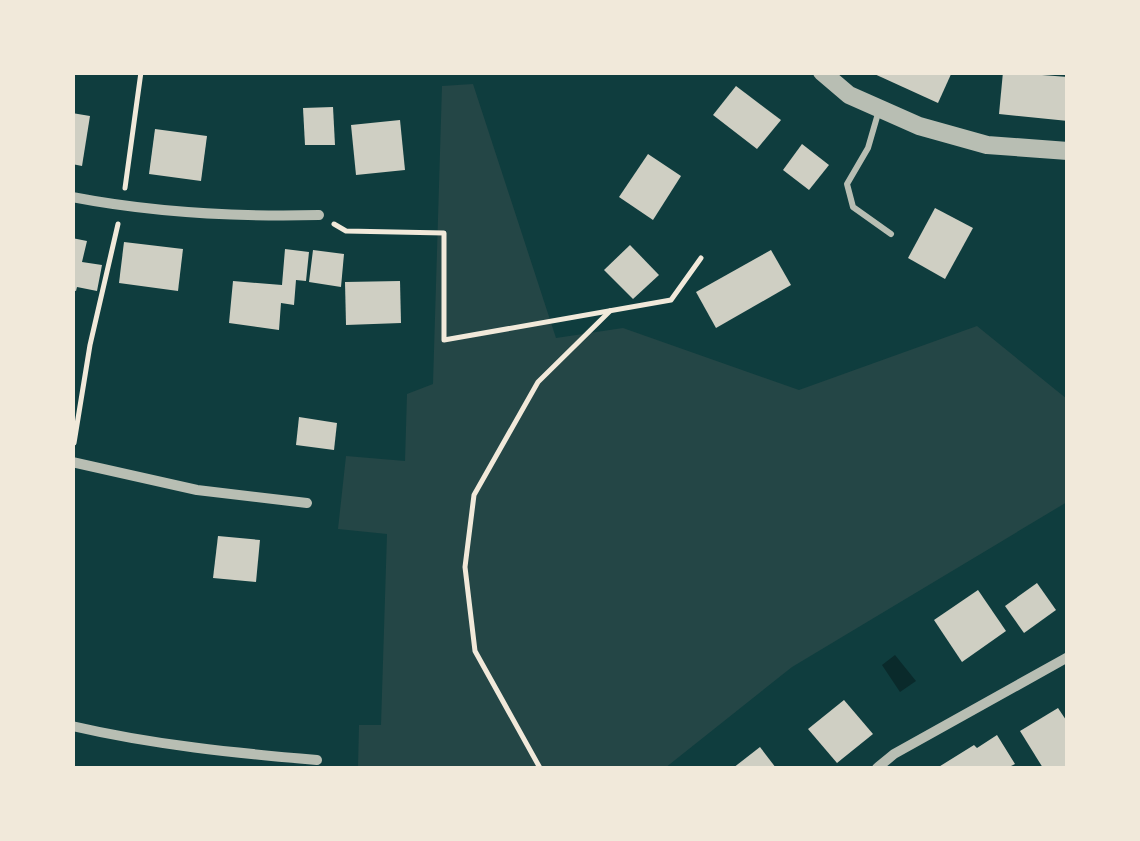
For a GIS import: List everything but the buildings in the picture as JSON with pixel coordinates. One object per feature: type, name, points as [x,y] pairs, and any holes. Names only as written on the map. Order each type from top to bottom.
[{"type":"street","points":[[822,72],[849,95],[919,126],[988,144],[1068,152]]},
{"type":"street","points":[[72,197],[122,206],[235,216],[318,216]]},
{"type":"street","points":[[72,459],[197,490],[307,503]]},
{"type":"street","points":[[877,768],[894,754],[1068,656]]},
{"type":"street","points":[[72,726],[196,750],[318,760]]},
{"type":"lane","points":[[879,109],[868,148],[848,184],[854,207],[891,234]]},
{"type":"path","points":[[318,216],[346,231],[444,233],[444,340],[672,300],[701,258]]},
{"type":"path","points":[[540,768],[475,651],[465,567],[474,495],[538,382],[610,311]]},
{"type":"path","points":[[72,459],[90,346]]},
{"type":"shaded area","points":[[473,84],[556,338],[623,328],[799,390],[977,326],[1067,399],[1067,502],[792,667],[665,768],[358,768],[359,725],[381,725],[387,534],[338,529],[346,456],[405,461],[407,394],[433,384],[442,86]]},
{"type":"shaded area","points":[[895,655],[916,681],[900,692],[882,665]]}]
